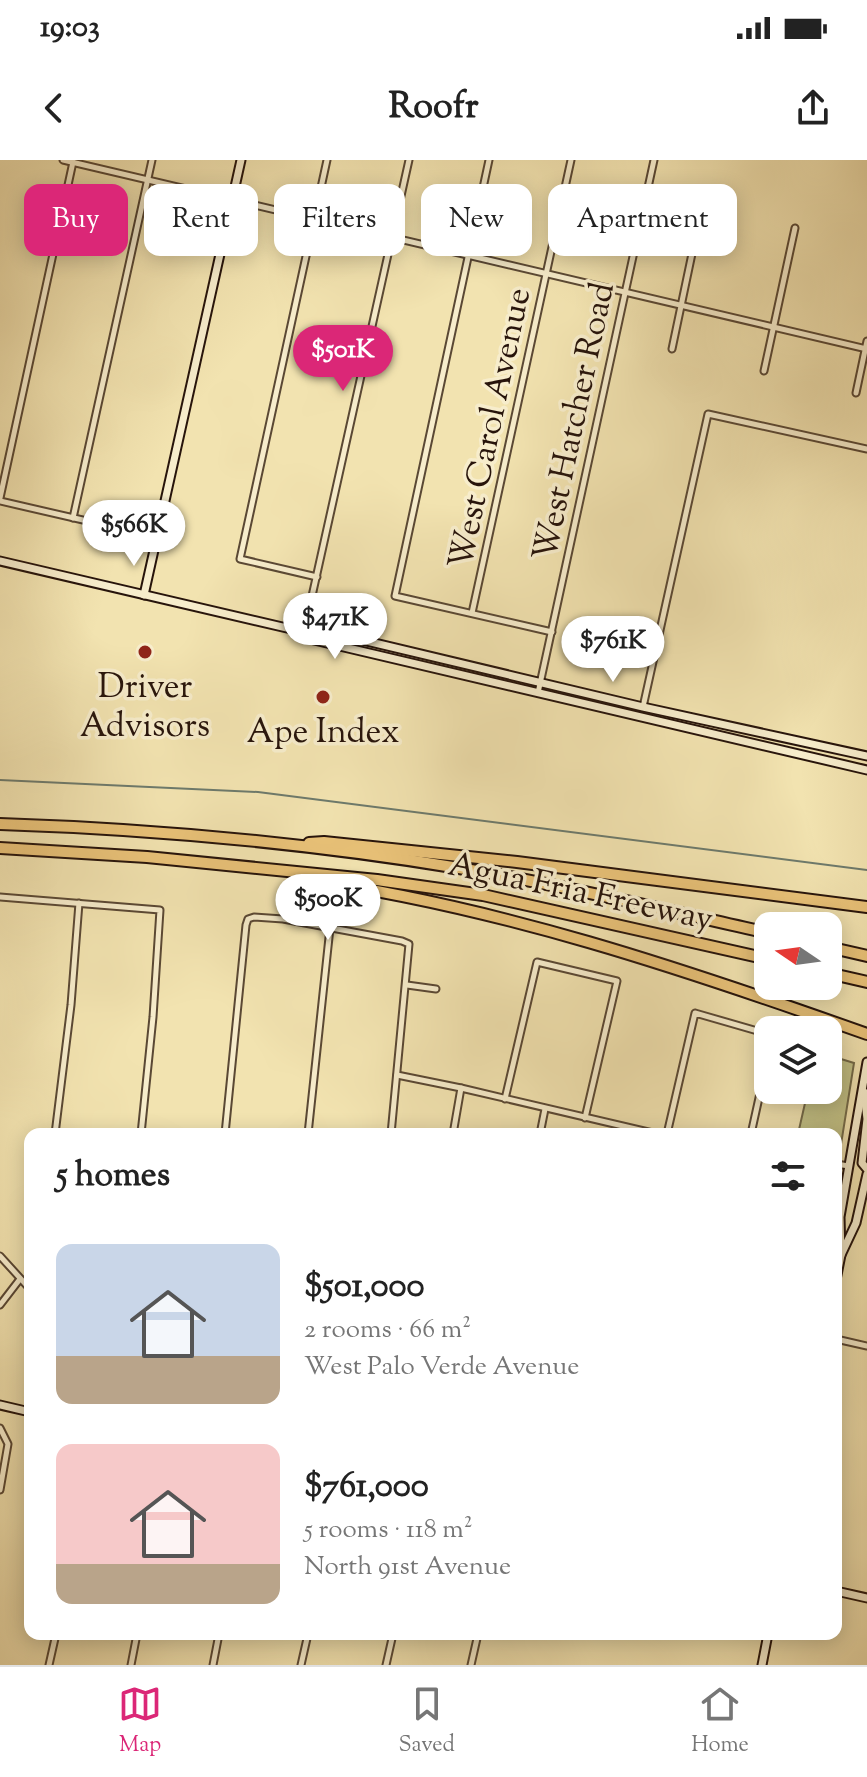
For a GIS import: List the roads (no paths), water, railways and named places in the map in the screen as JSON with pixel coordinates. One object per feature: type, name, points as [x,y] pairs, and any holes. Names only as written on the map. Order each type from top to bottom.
[{"type":"highway","name":"Agua Fria Freeway","points":[[0,824],[165,832],[445,866],[542,883],[754,930]]},
{"type":"highway","points":[[283,844],[324,842],[517,862],[867,907]]},
{"type":"highway","name":"Agua Fria Freeway","points":[[0,848],[147,857],[377,880],[483,895],[754,956]]},
{"type":"highway","points":[[147,857],[368,888],[500,918],[661,964],[867,1034]]},
{"type":"highway","points":[[842,950],[867,956]]},
{"type":"highway","points":[[842,976],[866,982]]},
{"type":"main road","points":[[236,184],[241,160]]},
{"type":"main road","points":[[144,595],[220,256]]},
{"type":"main road","points":[[0,561],[304,632],[314,640],[867,770]]},
{"type":"main road","points":[[304,632],[316,629],[643,707],[867,756]]},
{"type":"main road","points":[[422,665],[425,655]]},
{"type":"main road","points":[[641,717],[643,707]]},
{"type":"main road","points":[[734,739],[737,728]]},
{"type":"main road","points":[[817,759],[820,746]]},
{"type":"main road","points":[[842,1206],[867,1062]]},
{"type":"main road","points":[[842,1253],[856,1223],[867,1171],[862,1163],[867,1119],[863,1085]]},
{"type":"main road","points":[[0,1405],[24,1411]]},
{"type":"main road","points":[[842,1592],[867,1598]]},
{"type":"main road","points":[[762,1665],[767,1640]]},
{"type":"street","points":[[63,160],[164,184]]},
{"type":"street","points":[[73,518],[152,160]]},
{"type":"street","points":[[322,184],[327,160]]},
{"type":"street","points":[[404,184],[409,160]]},
{"type":"street","points":[[484,184],[489,160]]},
{"type":"street","name":"West Carol Avenue","points":[[472,613],[570,160]]},
{"type":"street","name":"West Hatcher Road","points":[[538,693],[654,160]]},
{"type":"street","points":[[73,162],[0,500],[157,537]]},
{"type":"street","points":[[764,371],[795,228]]},
{"type":"street","points":[[306,256],[240,559],[317,577]]},
{"type":"street","points":[[304,632],[388,256]]},
{"type":"street","points":[[469,256],[395,596],[552,632]]},
{"type":"street","points":[[473,256],[866,346],[856,393]]},
{"type":"street","points":[[672,349],[691,256]]},
{"type":"street","points":[[643,707],[708,414],[867,449]]},
{"type":"street","points":[[0,897],[160,910],[142,1128]]},
{"type":"street","points":[[56,1128],[71,1005],[79,903]]},
{"type":"street","points":[[226,1128],[248,919],[283,919],[409,944],[392,1128]]},
{"type":"street","points":[[309,1128],[330,928]]},
{"type":"street","points":[[505,1099],[537,962],[617,981],[585,1118]]},
{"type":"street","points":[[407,985],[436,989]]},
{"type":"street","points":[[668,1128],[695,1013],[754,1030]]},
{"type":"street","points":[[397,1075],[619,1128]]},
{"type":"street","points":[[454,1128],[461,1088]]},
{"type":"street","points":[[752,1128],[758,1104]]},
{"type":"street","points":[[541,1128],[545,1109]]},
{"type":"street","points":[[842,1165],[849,1166]]},
{"type":"street","points":[[0,1256],[24,1283]]},
{"type":"street","points":[[0,1305],[20,1279]]},
{"type":"street","points":[[842,1340],[867,1346]]},
{"type":"street","points":[[0,1428],[8,1444],[0,1490]]},
{"type":"street","points":[[49,1665],[55,1640]]},
{"type":"street","points":[[131,1665],[136,1640]]},
{"type":"street","points":[[213,1665],[218,1640]]},
{"type":"street","points":[[301,1665],[307,1640]]},
{"type":"street","points":[[386,1665],[392,1640]]},
{"type":"street","points":[[471,1665],[477,1640]]},
{"type":"waterway","points":[[0,780],[258,792],[867,870]]},
{"type":"place","name":"Driver Advisors","points":[[145,652]]},
{"type":"place","name":"Ape Index","points":[[323,697]]}]
